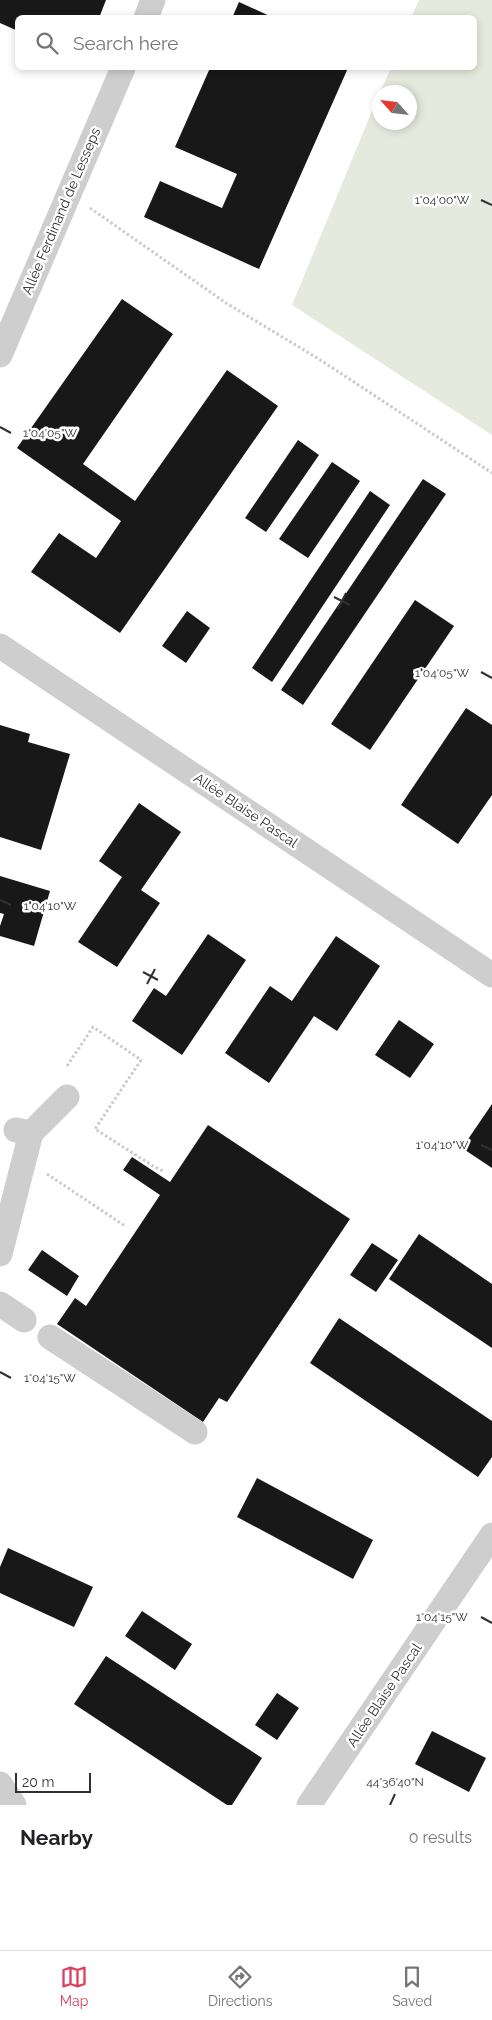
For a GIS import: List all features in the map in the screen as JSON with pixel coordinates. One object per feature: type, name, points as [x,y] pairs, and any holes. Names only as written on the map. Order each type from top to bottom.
[{"type":"street","points":[[147,15],[153,0]]},
{"type":"street","name":"Allée Ferdinand de Lesseps","points":[[0,355],[123,70]]},
{"type":"street","name":"Allée Blaise Pascal","points":[[0,646],[492,975]]},
{"type":"street","points":[[0,1254],[22,1169],[23,1132],[67,1097]]},
{"type":"street","points":[[0,1304],[24,1320]]},
{"type":"street","points":[[50,1337],[195,1432]]},
{"type":"street","name":"Allée Blaise Pascal","points":[[309,1805],[492,1535]]},
{"type":"street","points":[[0,1784],[14,1805]]},
{"type":"path","points":[[69,193],[226,303],[322,361],[492,473]]},
{"type":"path","points":[[67,1066],[93,1027],[141,1060],[95,1129],[163,1171]]},
{"type":"path","points":[[22,1169],[42,1171],[125,1226]]},
{"type":"shaded area","points":[[419,0],[492,0],[492,435],[292,305],[372,111],[372,130],[417,130],[417,85],[383,85],[390,70],[477,70],[477,15],[412,15]]},
{"type":"building","points":[[0,0],[106,0],[100,15],[15,15],[15,30],[0,23]]},
{"type":"building","points":[[239,2],[267,15],[233,15]]},
{"type":"building","points":[[209,70],[347,70],[259,269],[144,217],[160,181],[222,208],[237,174],[175,147]]},
{"type":"building","points":[[122,299],[173,334],[83,464],[135,501],[227,370],[278,406],[120,633],[31,572],[59,533],[96,558],[121,521],[17,448]]},
{"type":"building","points":[[298,440],[319,455],[266,532],[245,518]]},
{"type":"building","points":[[332,462],[360,481],[308,558],[279,539]]},
{"type":"building","points":[[423,479],[446,494],[303,705],[281,690]]},
{"type":"building","points":[[370,491],[390,505],[272,682],[252,668]]},
{"type":"building","points":[[415,600],[454,626],[370,750],[331,724]]},
{"type":"building","points":[[187,611],[210,628],[186,663],[162,646]]},
{"type":"building","points":[[466,708],[492,725],[492,795],[458,844],[401,805]]},
{"type":"building","points":[[0,725],[30,734],[28,742],[70,754],[41,850],[0,837]]},
{"type":"building","points":[[139,803],[181,832],[141,890],[160,903],[117,967],[78,942],[122,877],[99,861]]},
{"type":"building","points":[[0,876],[50,891],[34,946],[0,936],[0,926],[4,914],[0,913]]},
{"type":"building","points":[[208,934],[246,960],[182,1055],[132,1021],[154,988],[166,996]]},
{"type":"building","points":[[336,936],[380,966],[337,1031],[314,1016],[269,1083],[225,1053],[270,986],[292,1001]]},
{"type":"building","points":[[399,1020],[434,1044],[410,1078],[375,1055]]},
{"type":"building","points":[[492,1104],[492,1168],[462,1148]]},
{"type":"building","points":[[208,1125],[350,1219],[227,1402],[219,1398],[203,1422],[57,1324],[75,1298],[86,1306],[160,1195],[123,1170],[132,1157],[170,1182]]},
{"type":"building","points":[[419,1234],[492,1284],[492,1348],[389,1279]]},
{"type":"building","points":[[372,1243],[398,1260],[376,1292],[350,1275]]},
{"type":"building","points":[[42,1250],[79,1276],[67,1296],[28,1270]]},
{"type":"building","points":[[339,1318],[492,1421],[492,1457],[478,1477],[310,1363]]},
{"type":"building","points":[[257,1478],[373,1540],[353,1579],[237,1517]]},
{"type":"building","points":[[8,1548],[93,1587],[74,1627],[0,1593],[0,1567]]},
{"type":"building","points":[[142,1611],[192,1644],[175,1670],[125,1636]]},
{"type":"building","points":[[106,1656],[262,1758],[232,1805],[227,1805],[74,1704]]},
{"type":"building","points":[[277,1693],[299,1708],[277,1740],[255,1725]]},
{"type":"building","points":[[432,1731],[486,1758],[469,1792],[415,1764]]}]
